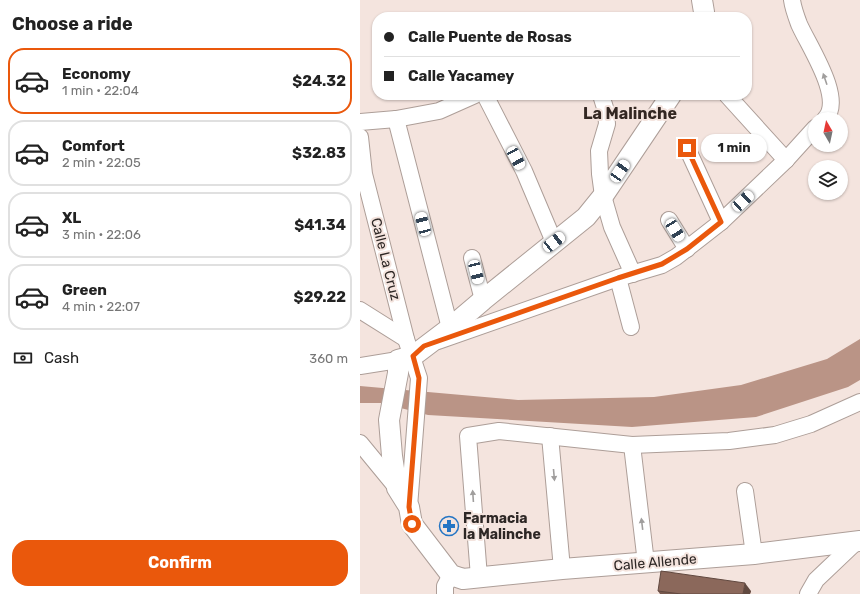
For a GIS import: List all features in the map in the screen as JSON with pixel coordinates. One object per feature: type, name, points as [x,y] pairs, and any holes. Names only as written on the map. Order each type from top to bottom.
[{"type":"main road","points":[[702,0],[704,12]]},
{"type":"main road","points":[[451,575],[412,524],[409,507],[397,488],[392,456],[389,420],[408,355],[450,328],[586,217],[603,196],[667,100]]},
{"type":"main road","name":"Calle Allende","points":[[451,575],[463,579],[562,569],[754,554],[858,542]]},
{"type":"street","points":[[792,0],[799,23],[822,70],[830,94],[829,112]]},
{"type":"street","points":[[360,122],[396,119],[440,111],[464,100]]},
{"type":"street","points":[[488,100],[524,171],[554,242]]},
{"type":"street","points":[[603,100],[606,111],[607,124],[599,151],[603,196],[626,276],[631,327]]},
{"type":"street","points":[[732,100],[786,160]]},
{"type":"street","points":[[396,119],[450,328]]},
{"type":"street","points":[[360,366],[408,355],[662,264],[687,249],[721,222],[786,160],[808,136]]},
{"type":"street","name":"Calle La Cruz","points":[[360,137],[364,174],[408,355],[419,378],[409,507]]},
{"type":"street","points":[[687,148],[721,222]]},
{"type":"street","points":[[669,220],[687,249]]},
{"type":"street","points":[[472,258],[483,300]]},
{"type":"street","points":[[360,310],[408,355]]},
{"type":"street","points":[[479,577],[468,436],[499,431],[632,445],[729,441],[775,435],[811,424],[860,402]]},
{"type":"street","points":[[550,436],[562,569]]},
{"type":"street","points":[[360,443],[397,488]]},
{"type":"street","points":[[632,445],[646,563]]},
{"type":"street","points":[[744,491],[754,554]]},
{"type":"street","points":[[808,594],[816,580],[858,542]]},
{"type":"street","points":[[445,594],[445,586],[451,575]]},
{"type":"shaded area","points":[[860,339],[860,380],[848,387],[756,417],[632,427],[428,415],[381,403],[360,403],[360,386],[518,400],[654,397],[741,385],[827,359]]},
{"type":"building","name":"Farmacia la Malinche","points":[[445,517],[454,526],[449,530],[440,522]]},
{"type":"building","points":[[661,571],[745,583],[743,594],[681,594],[658,591]]},
{"type":"place","name":"Farmacia la Malinche","points":[[449,526]]},
{"type":"district","name":"La Malinche","points":[[630,113]]},
{"type":"route","points":[[412,524],[409,507],[419,378],[413,356],[424,346],[662,264],[676,257],[687,249],[721,222],[687,148]]}]
